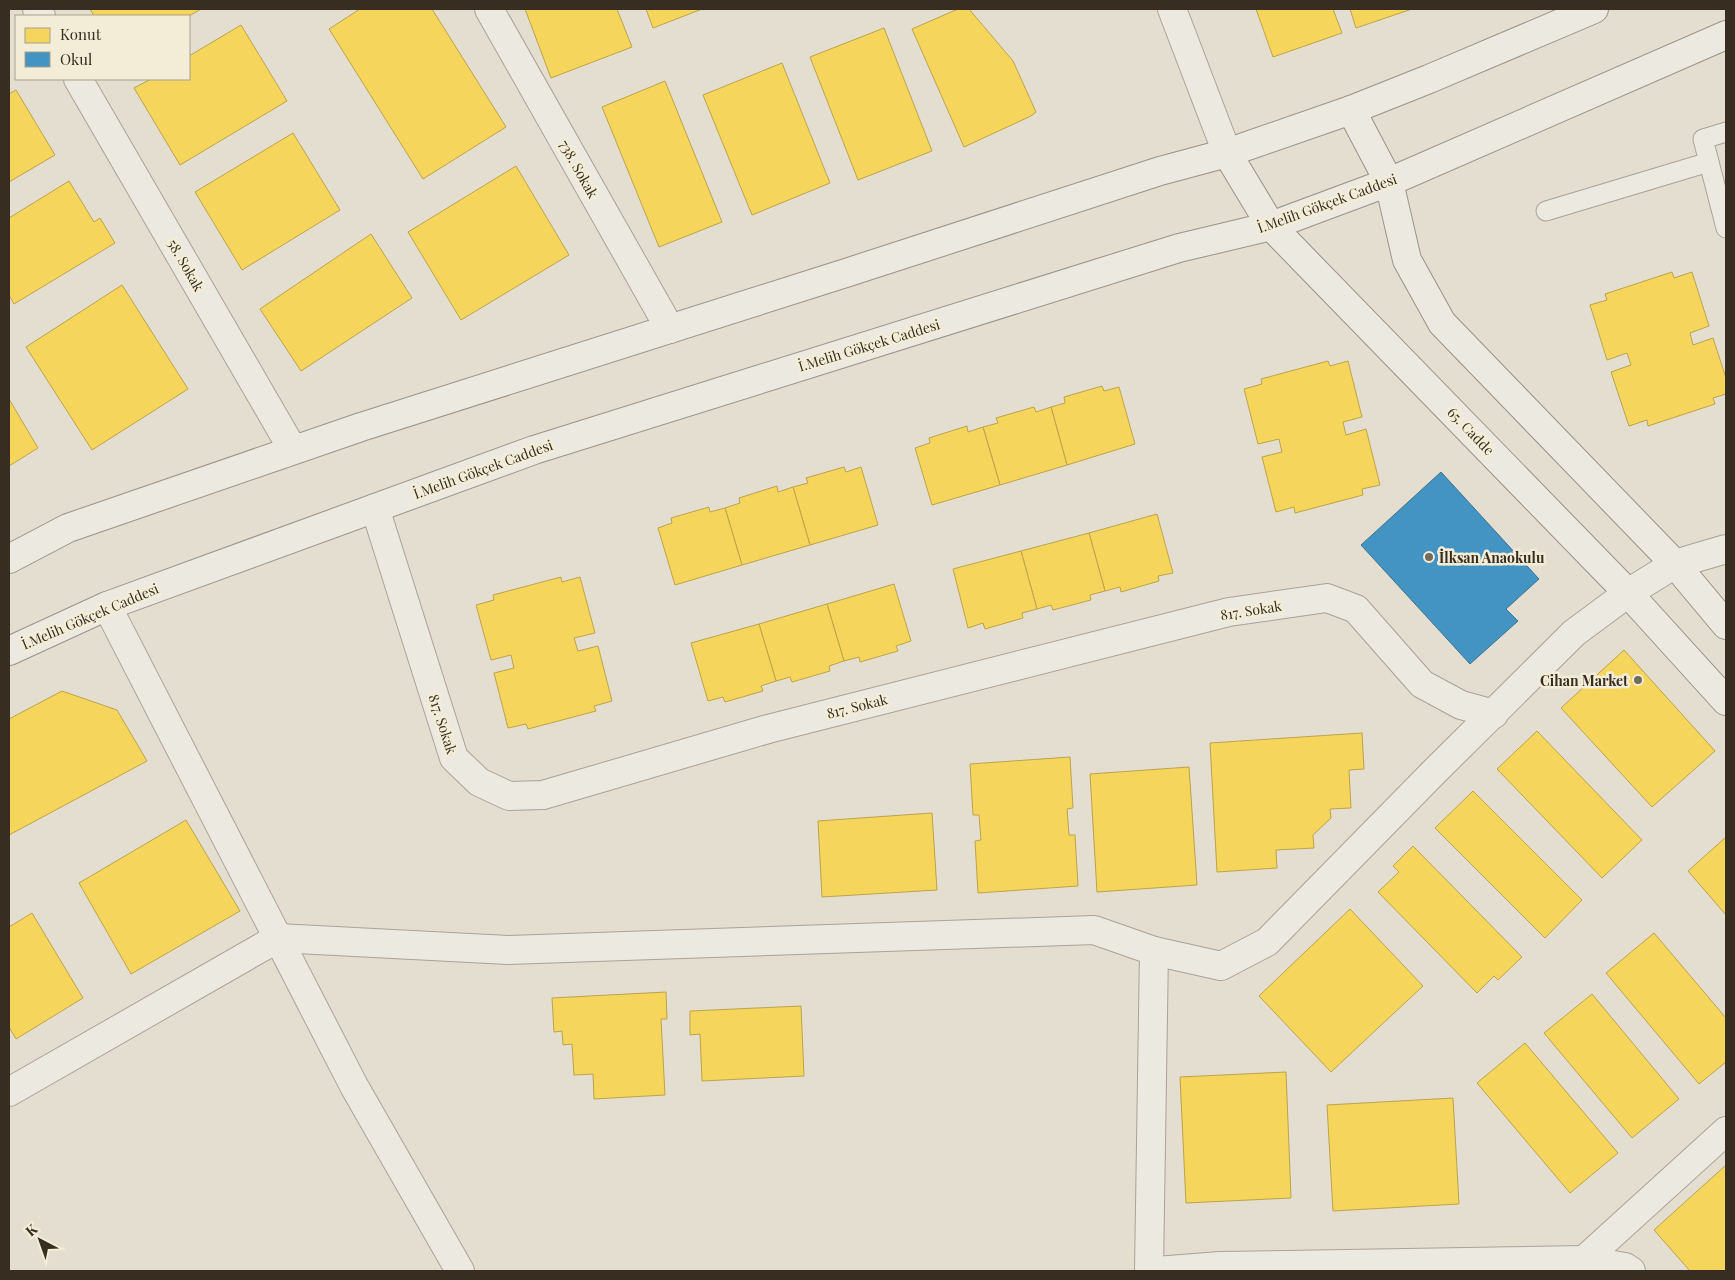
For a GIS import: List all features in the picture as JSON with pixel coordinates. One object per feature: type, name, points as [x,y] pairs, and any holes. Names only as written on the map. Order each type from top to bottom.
[{"type":"street","name":"738. Sokak","points":[[489,9],[670,329]]},
{"type":"street","name":"65. Cadde","points":[[1172,9],[1227,154],[1271,226],[1628,592],[1726,701]]},
{"type":"street","points":[[9,559],[68,528],[361,427],[1160,171],[1227,154],[1351,110],[1594,9]]},
{"type":"street","name":"İ.Melih Gökçek Caddesi","points":[[9,651],[107,606],[534,450],[1179,248],[1271,226],[1389,182],[1726,35]]},
{"type":"street","name":"58. Sokak","points":[[79,80],[293,450]]},
{"type":"street","points":[[1351,110],[1389,182],[1407,260],[1442,323],[1675,564],[1726,625]]},
{"type":"street","name":"817. Sokak","points":[[375,508],[454,758],[479,782],[509,796],[542,795],[768,729],[1229,612],[1327,598],[1356,609],[1422,684],[1461,705],[1494,714]]},
{"type":"street","points":[[9,1092],[278,938],[508,950],[1094,930],[1154,951],[1221,966],[1267,942],[1574,633],[1628,592],[1675,564],[1726,549]]},
{"type":"street","points":[[107,606],[354,1086],[460,1271]]},
{"type":"street","points":[[1149,1271],[1154,951]]},
{"type":"street","points":[[1584,1260],[1726,1131]]},
{"type":"street","points":[[1156,1271],[1220,1266],[1584,1260],[1625,1267],[1631,1271]]},
{"type":"lane","points":[[1726,132],[1703,139],[1726,228]]},
{"type":"lane","points":[[1546,211],[1709,162]]},
{"type":"building: Konut","points":[[90,9],[201,9],[190,15],[93,15]]},
{"type":"building: Konut","points":[[360,9],[432,9],[506,127],[423,179],[329,29]]},
{"type":"building: Konut","points":[[525,9],[617,9],[632,47],[551,78]]},
{"type":"building: Konut","points":[[646,9],[702,9],[653,28]]},
{"type":"building: Konut","points":[[958,9],[969,9],[1013,61],[1036,112],[964,147],[912,29]]},
{"type":"building: Konut","points":[[1256,9],[1333,9],[1342,33],[1273,57]]},
{"type":"building: Konut","points":[[1350,9],[1412,9],[1356,28]]},
{"type":"building: Konut","points":[[241,25],[287,101],[180,165],[134,88],[149,80],[190,80],[190,55]]},
{"type":"building: Konut","points":[[884,28],[932,151],[858,180],[810,57]]},
{"type":"building: Konut","points":[[782,63],[830,183],[752,215],[703,95]]},
{"type":"building: Konut","points":[[665,81],[722,222],[659,247],[602,107]]},
{"type":"building: Konut","points":[[16,90],[55,155],[9,182],[9,94]]},
{"type":"building: Konut","points":[[293,133],[340,210],[242,270],[195,192]]},
{"type":"building: Konut","points":[[516,166],[569,255],[461,320],[408,232]]},
{"type":"building: Konut","points":[[69,181],[94,222],[100,218],[115,243],[14,304],[9,295],[9,218]]},
{"type":"building: Konut","points":[[371,234],[412,298],[301,371],[260,309]]},
{"type":"building: Konut","points":[[1672,272],[1674,278],[1692,272],[1709,326],[1690,333],[1693,345],[1713,338],[1726,378],[1726,394],[1713,398],[1715,404],[1648,426],[1647,420],[1629,426],[1611,372],[1631,365],[1627,353],[1607,360],[1590,305],[1607,300],[1605,294]]},
{"type":"building: Konut","points":[[122,285],[188,389],[92,450],[26,347]]},
{"type":"building: Konut","points":[[1328,361],[1330,366],[1348,361],[1362,417],[1343,422],[1346,435],[1366,429],[1380,485],[1362,489],[1363,495],[1295,513],[1294,507],[1276,512],[1262,457],[1282,452],[1279,439],[1258,444],[1244,389],[1262,384],[1261,379]]},
{"type":"building: Konut","points":[[1102,386],[1104,391],[1119,387],[1135,444],[1067,465],[1051,407],[1065,403],[1064,397]]},
{"type":"building: Konut","points":[[9,399],[38,448],[9,466]]},
{"type":"building: Konut","points":[[1034,407],[1036,412],[1051,407],[1067,465],[1000,485],[983,427],[998,423],[996,418]]},
{"type":"building: Konut","points":[[967,426],[968,432],[983,427],[1000,485],[932,505],[915,448],[930,443],[929,438]]},
{"type":"building: Konut","points":[[844,467],[846,472],[861,467],[878,525],[810,545],[793,487],[808,483],[806,478]]},
{"type":"building: Konut","points":[[777,486],[778,492],[793,487],[810,545],[742,565],[725,508],[740,503],[739,498]]},
{"type":"building: Konut","points":[[709,507],[710,512],[725,508],[742,565],[675,585],[658,528],[672,523],[671,518]]},
{"type":"building: Konut","points":[[1157,514],[1173,573],[1158,576],[1159,581],[1121,592],[1120,587],[1105,591],[1089,533]]},
{"type":"building: Konut","points":[[1089,533],[1105,591],[1090,595],[1091,600],[1053,610],[1051,605],[1037,609],[1021,551]]},
{"type":"building: Konut","points":[[1021,551],[1037,609],[1022,613],[1023,618],[985,629],[983,623],[968,628],[953,569]]},
{"type":"building: Konut","points":[[561,577],[562,582],[580,577],[595,633],[574,638],[578,651],[598,646],[612,701],[594,706],[596,711],[528,729],[526,724],[508,728],[494,673],[514,668],[511,655],[491,660],[476,605],[494,600],[493,595]]},
{"type":"building: Konut","points":[[894,584],[911,641],[896,646],[898,651],[860,662],[859,657],[844,661],[827,604]]},
{"type":"building: Konut","points":[[827,604],[844,661],[829,666],[830,671],[792,682],[790,677],[776,681],[759,624]]},
{"type":"building: Konut","points":[[759,624],[776,681],[761,686],[763,691],[725,702],[723,697],[708,701],[691,643]]},
{"type":"building: Konut","points":[[1624,650],[1715,751],[1652,807],[1561,708]]},
{"type":"building: Konut","points":[[62,691],[117,710],[147,761],[9,835],[9,719]]},
{"type":"building: Konut","points":[[1537,731],[1642,840],[1602,878],[1497,769]]},
{"type":"building: Konut","points":[[1362,733],[1364,769],[1349,770],[1351,808],[1330,809],[1331,818],[1313,835],[1314,848],[1276,850],[1277,868],[1217,872],[1210,743]]},
{"type":"building: Konut","points":[[1070,757],[1073,808],[1067,809],[1069,835],[1075,835],[1078,886],[978,893],[975,841],[981,840],[979,815],[973,815],[970,764]]},
{"type":"building: Konut","points":[[1189,767],[1197,885],[1097,892],[1090,774]]},
{"type":"building: Konut","points":[[1473,791],[1582,900],[1545,938],[1435,828]]},
{"type":"building: Konut","points":[[932,813],[937,890],[822,897],[818,821]]},
{"type":"building: Konut","points":[[186,820],[240,911],[131,974],[79,883]]},
{"type":"building: Konut","points":[[1726,837],[1726,915],[1688,871]]},
{"type":"building: Konut","points":[[1413,846],[1522,957],[1498,980],[1494,976],[1477,993],[1378,892],[1399,872],[1393,866]]},
{"type":"building: Konut","points":[[1350,909],[1423,986],[1331,1072],[1259,996]]},
{"type":"building: Konut","points":[[32,913],[83,998],[16,1039],[9,1027],[9,927]]},
{"type":"building: Konut","points":[[1654,933],[1726,1018],[1726,1062],[1699,1084],[1606,973]]},
{"type":"building: Konut","points":[[666,992],[667,1019],[661,1019],[665,1095],[594,1099],[593,1074],[574,1075],[572,1044],[563,1045],[562,1031],[554,1032],[552,998]]},
{"type":"building: Konut","points":[[1592,994],[1679,1099],[1632,1138],[1544,1033]]},
{"type":"building: Konut","points":[[801,1006],[804,1076],[702,1081],[700,1034],[690,1035],[690,1011]]},
{"type":"building: Konut","points":[[1525,1043],[1618,1153],[1570,1193],[1477,1083]]},
{"type":"building: Konut","points":[[1286,1072],[1291,1198],[1186,1203],[1180,1077]]},
{"type":"building: Konut","points":[[1453,1098],[1459,1204],[1333,1211],[1327,1105]]},
{"type":"building: Konut","points":[[1726,1165],[1726,1271],[1690,1271],[1654,1230]]},
{"type":"building: Okul","points":[[1441,472],[1539,579],[1506,609],[1518,621],[1470,664],[1361,545]]},
{"type":"place","name":"İlksan Anaokulu","points":[[1429,557]]},
{"type":"place","name":"Cihan Market","points":[[1638,680]]}]
